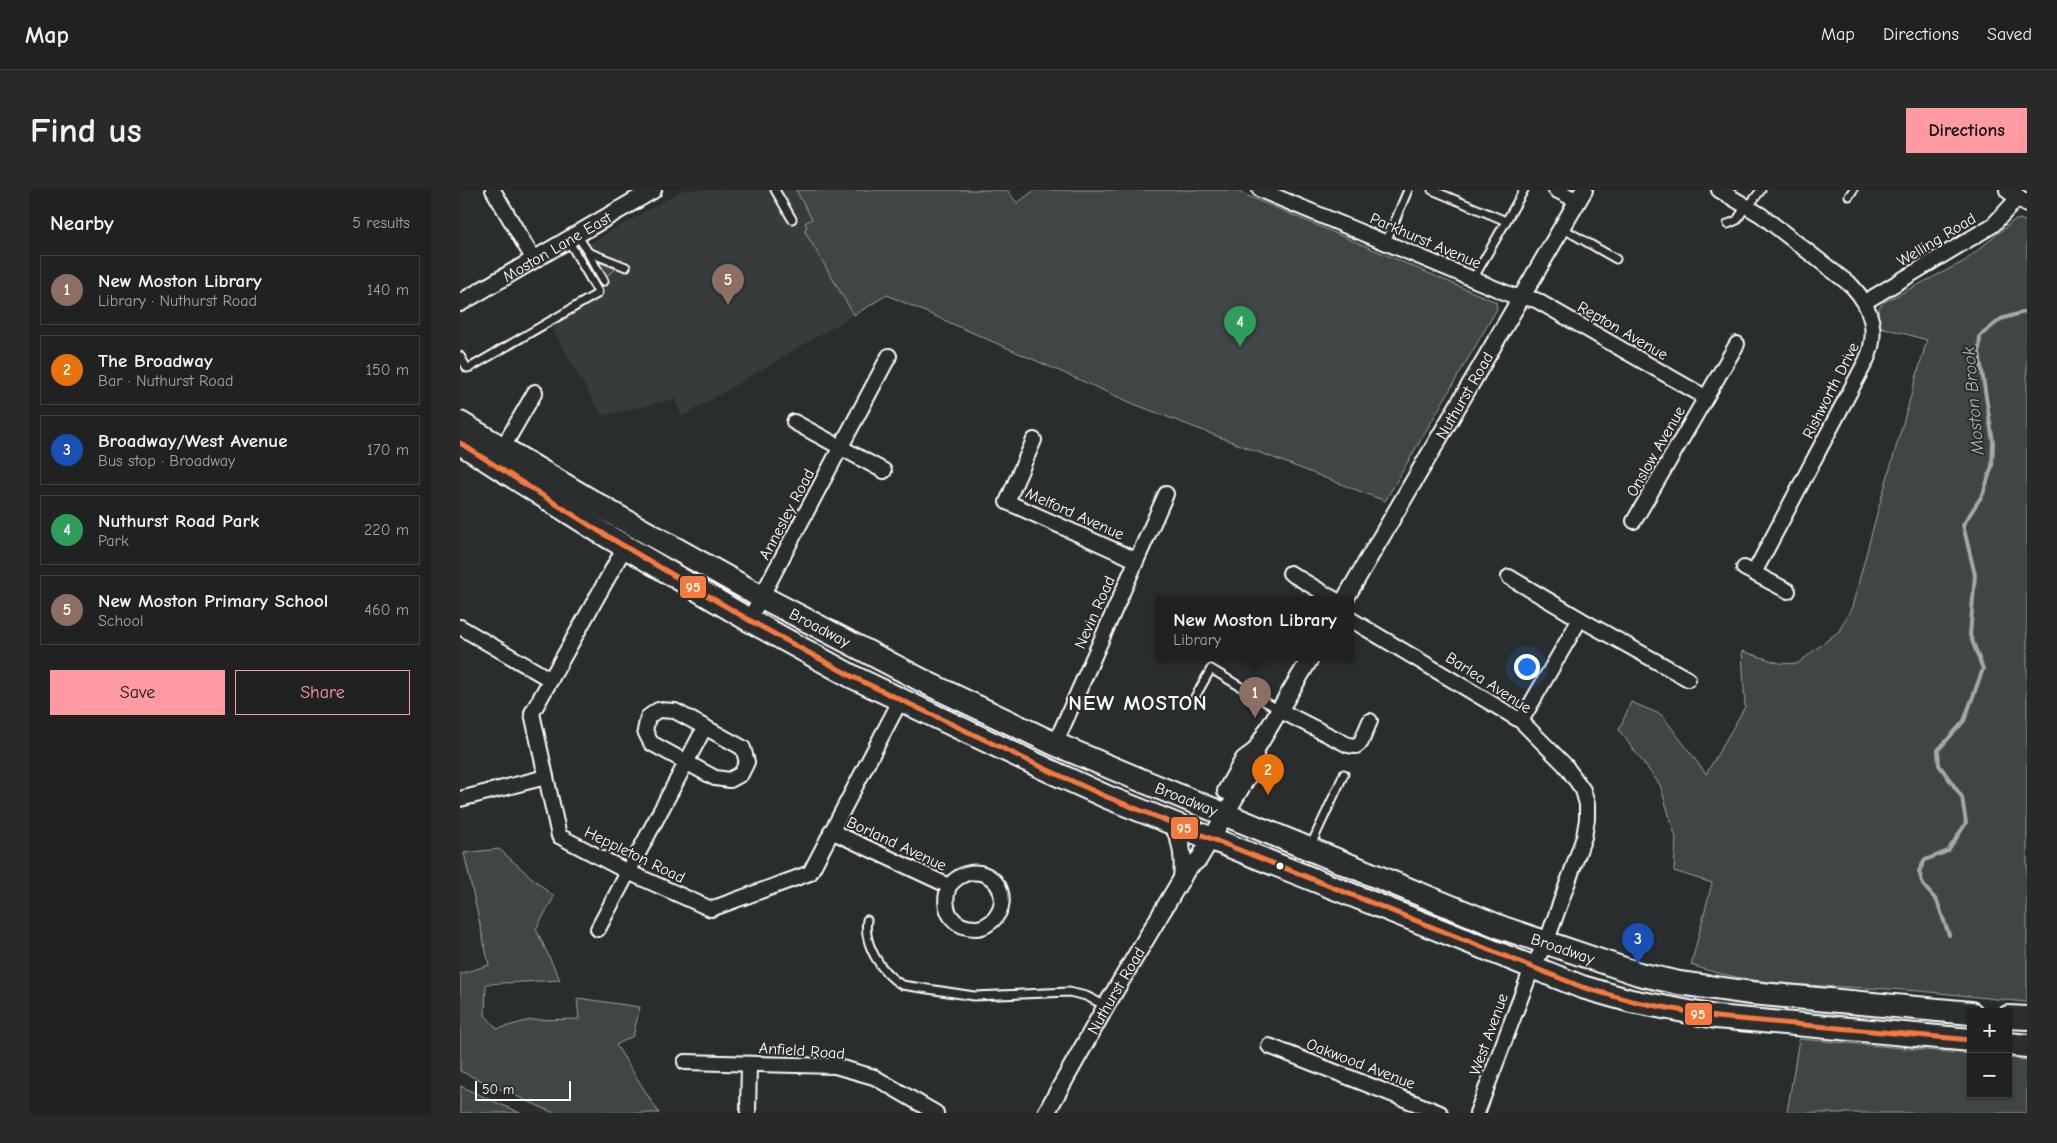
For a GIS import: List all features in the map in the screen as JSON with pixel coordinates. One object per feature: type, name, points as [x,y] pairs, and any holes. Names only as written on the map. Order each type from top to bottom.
[{"type":"highway","name":"Broadway","points":[[460,423],[502,449],[762,597],[931,685],[1056,744],[1309,850],[1511,931],[1639,974],[1679,983],[1751,993],[1967,1013]]},
{"type":"highway","name":"Broadway","points":[[460,443],[625,547],[749,620],[853,677],[1050,771],[1206,837],[1532,968],[1582,987],[1676,1011],[1726,1018],[1967,1040]]},
{"type":"highway","points":[[2012,1017],[2027,1018]]},
{"type":"highway","points":[[2012,1044],[2027,1046]]},
{"type":"street","points":[[493,190],[534,260]]},
{"type":"street","name":"Moston Lane East","points":[[460,303],[653,190]]},
{"type":"street","name":"Parkhurst Avenue","points":[[1260,190],[1511,295],[1522,296]]},
{"type":"street","points":[[1556,190],[1581,195]]},
{"type":"street","name":"Rishworth Drive","points":[[1719,190],[1747,206],[1852,286],[1865,302],[1872,322],[1871,351],[1749,571],[1788,591]]},
{"type":"street","name":"Nuthurst Road","points":[[1347,596],[1581,195]]},
{"type":"street","name":"Welling Road","points":[[1865,302],[1989,228],[2018,197]]},
{"type":"street","name":"Repton Avenue","points":[[1522,296],[1536,300],[1705,398]]},
{"type":"street","name":"Onslow Avenue","points":[[1634,522],[1737,344]]},
{"type":"street","name":"Annesley Road","points":[[749,620],[890,356]]},
{"type":"street","points":[[502,449],[535,392]]},
{"type":"street","points":[[794,422],[884,471]]},
{"type":"street","name":"Melford Avenue","points":[[1034,440],[1007,502],[1136,560]]},
{"type":"street","name":"Nevin Road","points":[[1056,744],[1166,494]]},
{"type":"street","name":"Heppleton Road","points":[[625,547],[532,714],[558,836],[628,872],[711,909],[810,873],[900,700]]},
{"type":"street","points":[[1290,573],[1329,596]]},
{"type":"street","points":[[1510,577],[1580,619],[1688,679]]},
{"type":"street","points":[[1521,721],[1580,619]]},
{"type":"street","name":"Barlea Avenue","points":[[1354,621],[1521,721],[1575,777],[1583,790],[1587,804],[1584,837],[1546,943],[1532,968]]},
{"type":"street","points":[[460,627],[550,680]]},
{"type":"street","name":"Nuthurst Road","points":[[1046,1113],[1106,1006],[1185,875],[1198,859],[1206,837],[1220,812],[1244,759],[1254,751],[1309,661]]},
{"type":"street","points":[[658,710],[675,711],[704,727],[744,748],[746,762],[741,774],[730,780],[715,778],[651,743],[645,731],[648,717],[658,710]]},
{"type":"street","points":[[1279,710],[1348,745],[1356,746],[1361,742],[1370,721]]},
{"type":"street","points":[[598,929],[704,727]]},
{"type":"street","points":[[460,799],[546,777]]},
{"type":"street","points":[[1168,821],[1180,840],[1185,875]]},
{"type":"street","name":"Borland Avenue","points":[[831,831],[949,886]]},
{"type":"street","name":"Borland Avenue","points":[[971,872],[983,873],[993,880],[1000,890],[1002,899],[999,913],[992,922],[980,928],[966,928],[957,924],[945,906],[945,896],[949,886],[960,875],[971,872]]},
{"type":"street","name":"West Avenue","points":[[1477,1113],[1532,968]]},
{"type":"street","name":"Oakwood Avenue","points":[[1269,1046],[1440,1113]]},
{"type":"street","name":"Anfield Road","points":[[685,1062],[835,1066],[874,1076],[936,1113]]},
{"type":"street","points":[[748,1113],[749,1064]]},
{"type":"street","points":[[908,1113],[915,1100]]},
{"type":"lane","points":[[776,190],[792,219]]},
{"type":"lane","points":[[1386,242],[1408,190]]},
{"type":"lane","points":[[1432,190],[1506,221]]},
{"type":"lane","points":[[1473,279],[1524,190]]},
{"type":"lane","points":[[1728,224],[1736,220],[1761,190]]},
{"type":"lane","points":[[1562,228],[1616,259]]},
{"type":"lane","points":[[572,237],[588,252],[604,281]]},
{"type":"lane","points":[[460,356],[467,368],[471,367],[597,294],[598,292],[572,237]]},
{"type":"lane","points":[[588,252],[626,267]]},
{"type":"lane","points":[[1195,697],[1211,669],[1279,710]]},
{"type":"lane","points":[[1309,850],[1344,774]]},
{"type":"lane","points":[[867,920],[866,932],[875,956],[882,968],[902,985],[974,996],[1069,992],[1086,996],[1106,1006]]},
{"type":"shaded area","points":[[683,190],[1007,190],[887,295],[682,417],[675,399],[602,416],[550,325],[603,295],[576,251]]},
{"type":"shaded area","points":[[796,190],[1007,190],[1017,203],[1035,190],[1234,190],[1496,302],[1497,309],[1385,501],[1134,404],[887,295],[854,315],[804,230],[807,227],[805,223],[812,219]]},
{"type":"shaded area","points":[[2020,219],[2027,222],[2027,1002],[1922,991],[1788,984],[1739,977],[1691,965],[1712,883],[1674,871],[1676,838],[1660,785],[1619,730],[1631,702],[1662,715],[1706,774],[1745,707],[1742,651],[1779,663],[1797,664],[1839,631],[1852,607],[1927,340],[1881,327],[1878,317],[1879,308],[1884,302],[1965,261],[2013,221]]},
{"type":"shaded area","points":[[596,261],[616,269],[605,277]]},
{"type":"shaded area","points":[[499,849],[554,897],[536,929],[560,980],[486,984],[485,1015],[497,1029],[530,1020],[579,1019],[577,998],[640,1007],[633,1036],[616,1045],[659,1113],[554,1113],[460,1071],[460,974],[489,965],[464,853]]},
{"type":"shaded area","points":[[1799,1039],[1967,1054],[1967,1098],[2012,1098],[2012,1058],[2027,1060],[2027,1113],[1787,1113]]},
{"type":"shaded area","points":[[460,1086],[520,1113],[460,1113]]},
{"type":"waterway","name":"Moston Brook","points":[[1949,935],[1937,901],[1923,885],[1919,871],[1925,860],[1948,851],[1966,823],[1962,797],[1939,765],[1938,750],[1964,721],[1983,669],[1970,635],[1975,575],[1963,525],[1983,494],[1992,466],[1993,442],[1979,352],[1980,336],[2001,319],[2027,311]]},
{"type":"transit line","name":"95","points":[[460,443],[597,530],[749,620],[853,677],[1107,797],[1582,987],[1631,1001],[1716,1017],[1967,1040]]},
{"type":"place","name":"New Moston Primary School","points":[[728,305]]},
{"type":"place","name":"Nuthurst Road Park","points":[[1240,347]]},
{"type":"place","name":"New Moston Library","points":[[1255,718]]},
{"type":"place","name":"The Broadway","points":[[1268,795]]},
{"type":"place","name":"Broadway/West Avenue","points":[[1638,964]]},
{"type":"district","name":"NEW MOSTON","points":[[1138,703]]}]
